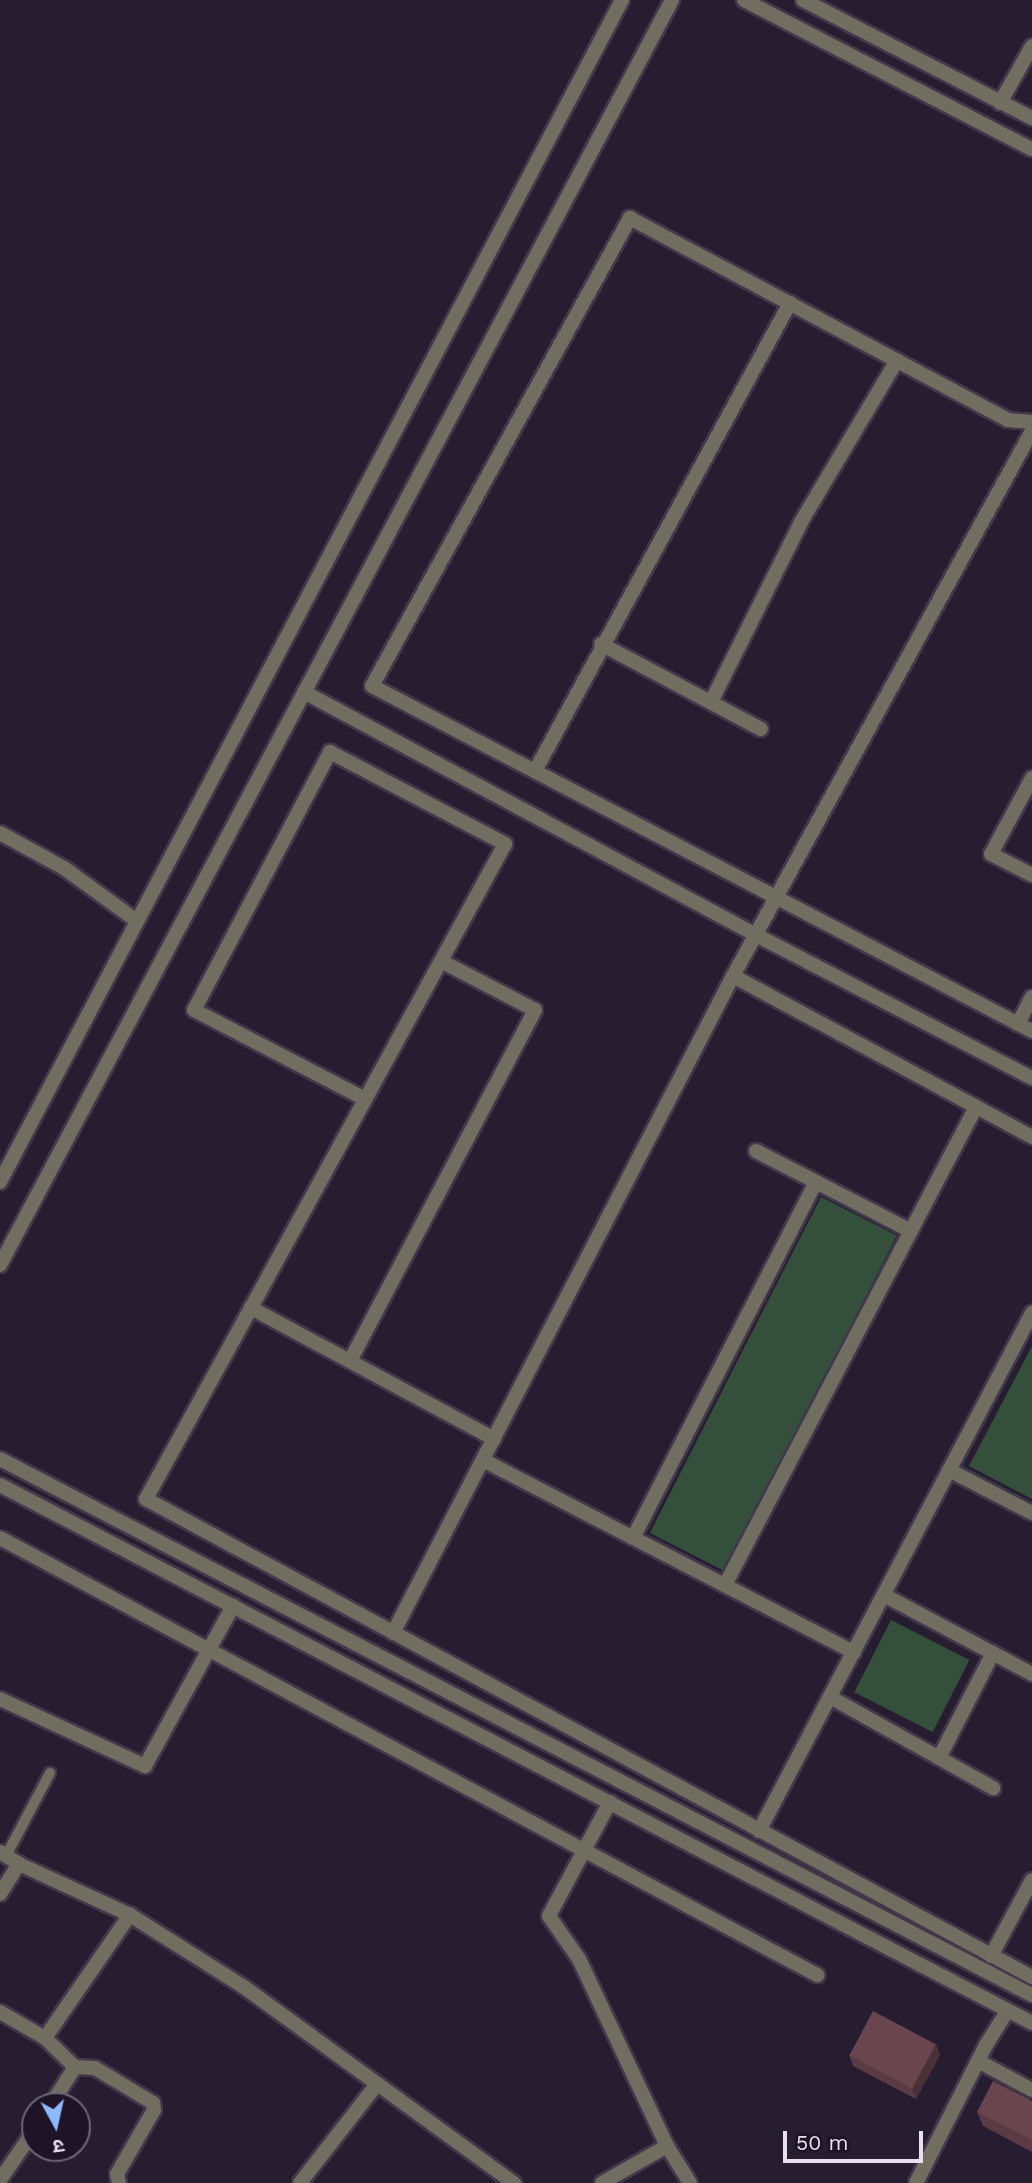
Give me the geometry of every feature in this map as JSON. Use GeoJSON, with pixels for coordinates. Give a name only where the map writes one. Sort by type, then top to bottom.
{"type":"FeatureCollection","features":[{"type":"Feature","properties":{"kind":"street"},"geometry":{"type":"LineString","coordinates":[[0,1182],[622,0]]}},
{"type":"Feature","properties":{"kind":"street"},"geometry":{"type":"LineString","coordinates":[[0,1265],[672,0]]}},
{"type":"Feature","properties":{"kind":"street"},"geometry":{"type":"LineString","coordinates":[[744,0],[1032,149]]}},
{"type":"Feature","properties":{"kind":"street"},"geometry":{"type":"LineString","coordinates":[[803,0],[1032,118]]}},
{"type":"Feature","properties":{"kind":"street"},"geometry":{"type":"LineString","coordinates":[[1000,103],[1032,46]]}},
{"type":"Feature","properties":{"kind":"street"},"geometry":{"type":"LineString","coordinates":[[1032,422],[1009,420],[630,218],[372,686],[1032,1031]]}},
{"type":"Feature","properties":{"kind":"street"},"geometry":{"type":"LineString","coordinates":[[535,771],[601,645],[790,303]]}},
{"type":"Feature","properties":{"kind":"street"},"geometry":{"type":"LineString","coordinates":[[712,700],[801,522],[897,360]]}},
{"type":"Feature","properties":{"kind":"street"},"geometry":{"type":"LineString","coordinates":[[393,1633],[733,976],[1032,430]]}},
{"type":"Feature","properties":{"kind":"street"},"geometry":{"type":"LineString","coordinates":[[601,645],[712,700],[761,729]]}},
{"type":"Feature","properties":{"kind":"street"},"geometry":{"type":"LineString","coordinates":[[304,692],[756,935],[1032,1078]]}},
{"type":"Feature","properties":{"kind":"street"},"geometry":{"type":"LineString","coordinates":[[365,1099],[194,1010],[330,752],[505,844],[146,1500],[1032,1977]]}},
{"type":"Feature","properties":{"kind":"street"},"geometry":{"type":"LineString","coordinates":[[1032,778],[991,854],[1032,875]]}},
{"type":"Feature","properties":{"kind":"street"},"geometry":{"type":"LineString","coordinates":[[0,833],[64,868],[137,921]]}},
{"type":"Feature","properties":{"kind":"street"},"geometry":{"type":"LineString","coordinates":[[350,1362],[535,1010],[441,961]]}},
{"type":"Feature","properties":{"kind":"street"},"geometry":{"type":"LineString","coordinates":[[733,976],[1032,1137]]}},
{"type":"Feature","properties":{"kind":"street"},"geometry":{"type":"LineString","coordinates":[[1018,1024],[1032,997]]}},
{"type":"Feature","properties":{"kind":"street"},"geometry":{"type":"LineString","coordinates":[[725,1585],[976,1107]]}},
{"type":"Feature","properties":{"kind":"street"},"geometry":{"type":"LineString","coordinates":[[756,1151],[911,1231]]}},
{"type":"Feature","properties":{"kind":"street"},"geometry":{"type":"LineString","coordinates":[[633,1538],[816,1182]]}},
{"type":"Feature","properties":{"kind":"street"},"geometry":{"type":"LineString","coordinates":[[251,1308],[494,1439]]}},
{"type":"Feature","properties":{"kind":"street"},"geometry":{"type":"LineString","coordinates":[[760,1831],[1032,1313]]}},
{"type":"Feature","properties":{"kind":"street"},"geometry":{"type":"LineString","coordinates":[[0,1459],[1032,1995]]}},
{"type":"Feature","properties":{"kind":"street"},"geometry":{"type":"LineString","coordinates":[[483,1460],[854,1652]]}},
{"type":"Feature","properties":{"kind":"street"},"geometry":{"type":"LineString","coordinates":[[949,1470],[1032,1513]]}},
{"type":"Feature","properties":{"kind":"street"},"geometry":{"type":"LineString","coordinates":[[0,1485],[1032,2023]]}},
{"type":"Feature","properties":{"kind":"street"},"geometry":{"type":"LineString","coordinates":[[0,1538],[817,1975]]}},
{"type":"Feature","properties":{"kind":"street"},"geometry":{"type":"LineString","coordinates":[[884,1595],[1032,1674]]}},
{"type":"Feature","properties":{"kind":"street"},"geometry":{"type":"LineString","coordinates":[[0,1699],[145,1766],[233,1606]]}},
{"type":"Feature","properties":{"kind":"street"},"geometry":{"type":"LineString","coordinates":[[939,1758],[993,1653]]}},
{"type":"Feature","properties":{"kind":"street"},"geometry":{"type":"LineString","coordinates":[[830,1697],[993,1788]]}},
{"type":"Feature","properties":{"kind":"street"},"geometry":{"type":"LineString","coordinates":[[610,1802],[582,1849],[549,1916],[592,1983],[667,2146],[690,2183]]}},
{"type":"Feature","properties":{"kind":"street"},"geometry":{"type":"LineString","coordinates":[[0,1894],[8,1857],[130,1915],[244,1987],[514,2183]]}},
{"type":"Feature","properties":{"kind":"street"},"geometry":{"type":"LineString","coordinates":[[990,1956],[1032,1880]]}},
{"type":"Feature","properties":{"kind":"street"},"geometry":{"type":"LineString","coordinates":[[45,2038],[130,1915]]}},
{"type":"Feature","properties":{"kind":"street"},"geometry":{"type":"LineString","coordinates":[[916,2183],[978,2061],[1008,2010]]}},
{"type":"Feature","properties":{"kind":"street"},"geometry":{"type":"LineString","coordinates":[[0,2012],[45,2038],[75,2067],[95,2068],[153,2103],[154,2110],[117,2174],[119,2183]]}},
{"type":"Feature","properties":{"kind":"street"},"geometry":{"type":"LineString","coordinates":[[978,2061],[1032,2090]]}},
{"type":"Feature","properties":{"kind":"street"},"geometry":{"type":"LineString","coordinates":[[59,2092],[75,2067]]}},
{"type":"Feature","properties":{"kind":"street"},"geometry":{"type":"LineString","coordinates":[[300,2183],[377,2084]]}},
{"type":"Feature","properties":{"kind":"street"},"geometry":{"type":"LineString","coordinates":[[602,2183],[667,2146]]}},
{"type":"Feature","properties":{"kind":"street"},"geometry":{"type":"LineString","coordinates":[[0,2180],[21,2149]]}},
{"type":"Feature","properties":{"kind":"lane"},"geometry":{"type":"LineString","coordinates":[[8,1857],[50,1773]]}},
{"type":"Feature","properties":{"kind":"green space"},"geometry":{"type":"Polygon","coordinates":[[[821,1197],[897,1236],[726,1571],[650,1533],[821,1197]]]}},
{"type":"Feature","properties":{"kind":"green space"},"geometry":{"type":"Polygon","coordinates":[[[1032,1346],[1032,1499],[969,1466],[1032,1346]]]}},
{"type":"Feature","properties":{"kind":"green space"},"geometry":{"type":"Polygon","coordinates":[[[891,1620],[969,1660],[933,1732],[854,1692],[891,1620]]]}},
{"type":"Feature","properties":{"kind":"building"},"geometry":{"type":"Polygon","coordinates":[[[873,2011],[936,2044],[912,2088],[850,2055],[873,2011]]]}},
{"type":"Feature","properties":{"kind":"building"},"geometry":{"type":"Polygon","coordinates":[[[993,2081],[1032,2101],[1032,2140],[977,2112],[993,2081]]]}}]}
